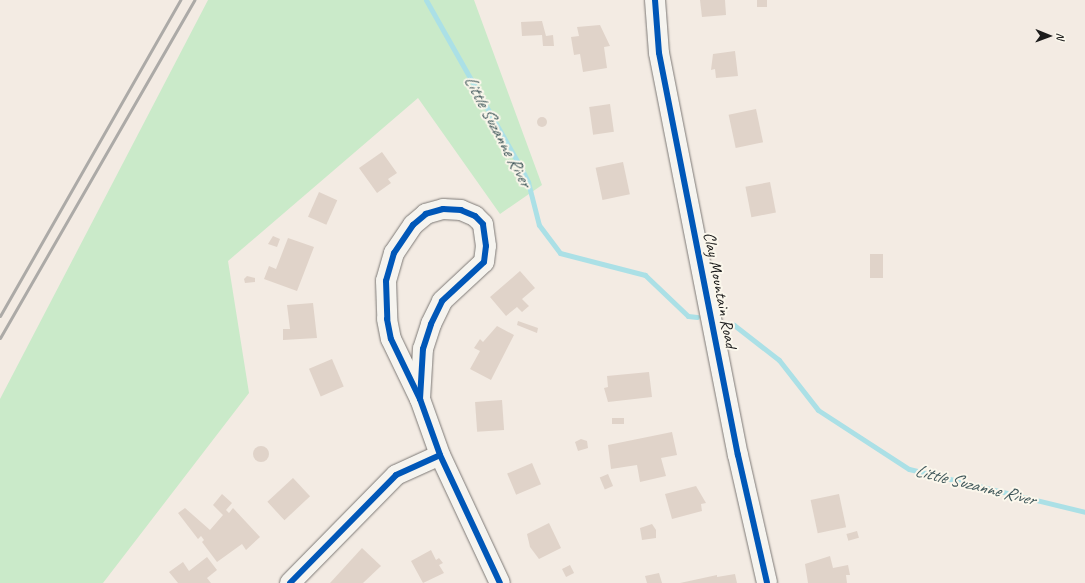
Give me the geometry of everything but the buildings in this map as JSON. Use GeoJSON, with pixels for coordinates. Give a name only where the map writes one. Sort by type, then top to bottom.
{"type":"FeatureCollection","features":[{"type":"Feature","properties":{"kind":"street","name":"Clay Mountain Road"},"geometry":{"type":"LineString","coordinates":[[655,0],[659,53],[738,455],[767,583]]}},
{"type":"Feature","properties":{"kind":"street"},"geometry":{"type":"LineString","coordinates":[[420,399],[423,349],[431,324],[442,301],[484,262],[486,246],[483,224],[475,216],[461,210],[443,209],[426,214],[413,225],[394,253],[386,281],[387,319],[391,339],[420,399],[440,455],[500,583]]}},
{"type":"Feature","properties":{"kind":"street"},"geometry":{"type":"LineString","coordinates":[[290,583],[396,475],[440,455]]}},
{"type":"Feature","properties":{"kind":"green space"},"geometry":{"type":"Polygon","coordinates":[[[208,0],[474,0],[542,185],[500,214],[418,98],[228,261],[249,393],[103,583],[0,583],[0,399],[208,0]]]}},
{"type":"Feature","properties":{"kind":"waterway","name":"Little Suzanne River"},"geometry":{"type":"LineString","coordinates":[[426,0],[520,166],[528,182],[539,225],[560,253],[645,275],[688,316],[697,317]]}},
{"type":"Feature","properties":{"kind":"waterway","name":"Little Suzanne River"},"geometry":{"type":"LineString","coordinates":[[726,323],[734,325],[779,360],[818,410],[909,469],[1085,512]]}},
{"type":"Feature","properties":{"kind":"railway"},"geometry":{"type":"LineString","coordinates":[[0,316],[180,0]]}},
{"type":"Feature","properties":{"kind":"railway"},"geometry":{"type":"LineString","coordinates":[[0,338],[194,0]]}},
{"type":"Feature","properties":{"kind":"cycle path"},"geometry":{"type":"LineString","coordinates":[[655,0],[659,53],[738,455],[767,583]]}},
{"type":"Feature","properties":{"kind":"cycle path"},"geometry":{"type":"LineString","coordinates":[[420,399],[423,349],[431,324],[442,301],[484,262],[486,246],[483,224],[475,216],[461,210],[443,209],[426,214],[413,225],[394,253],[386,281],[387,319],[391,339],[420,399],[440,455],[500,583]]}},
{"type":"Feature","properties":{"kind":"cycle path"},"geometry":{"type":"LineString","coordinates":[[290,583],[396,475],[440,455]]}}]}
